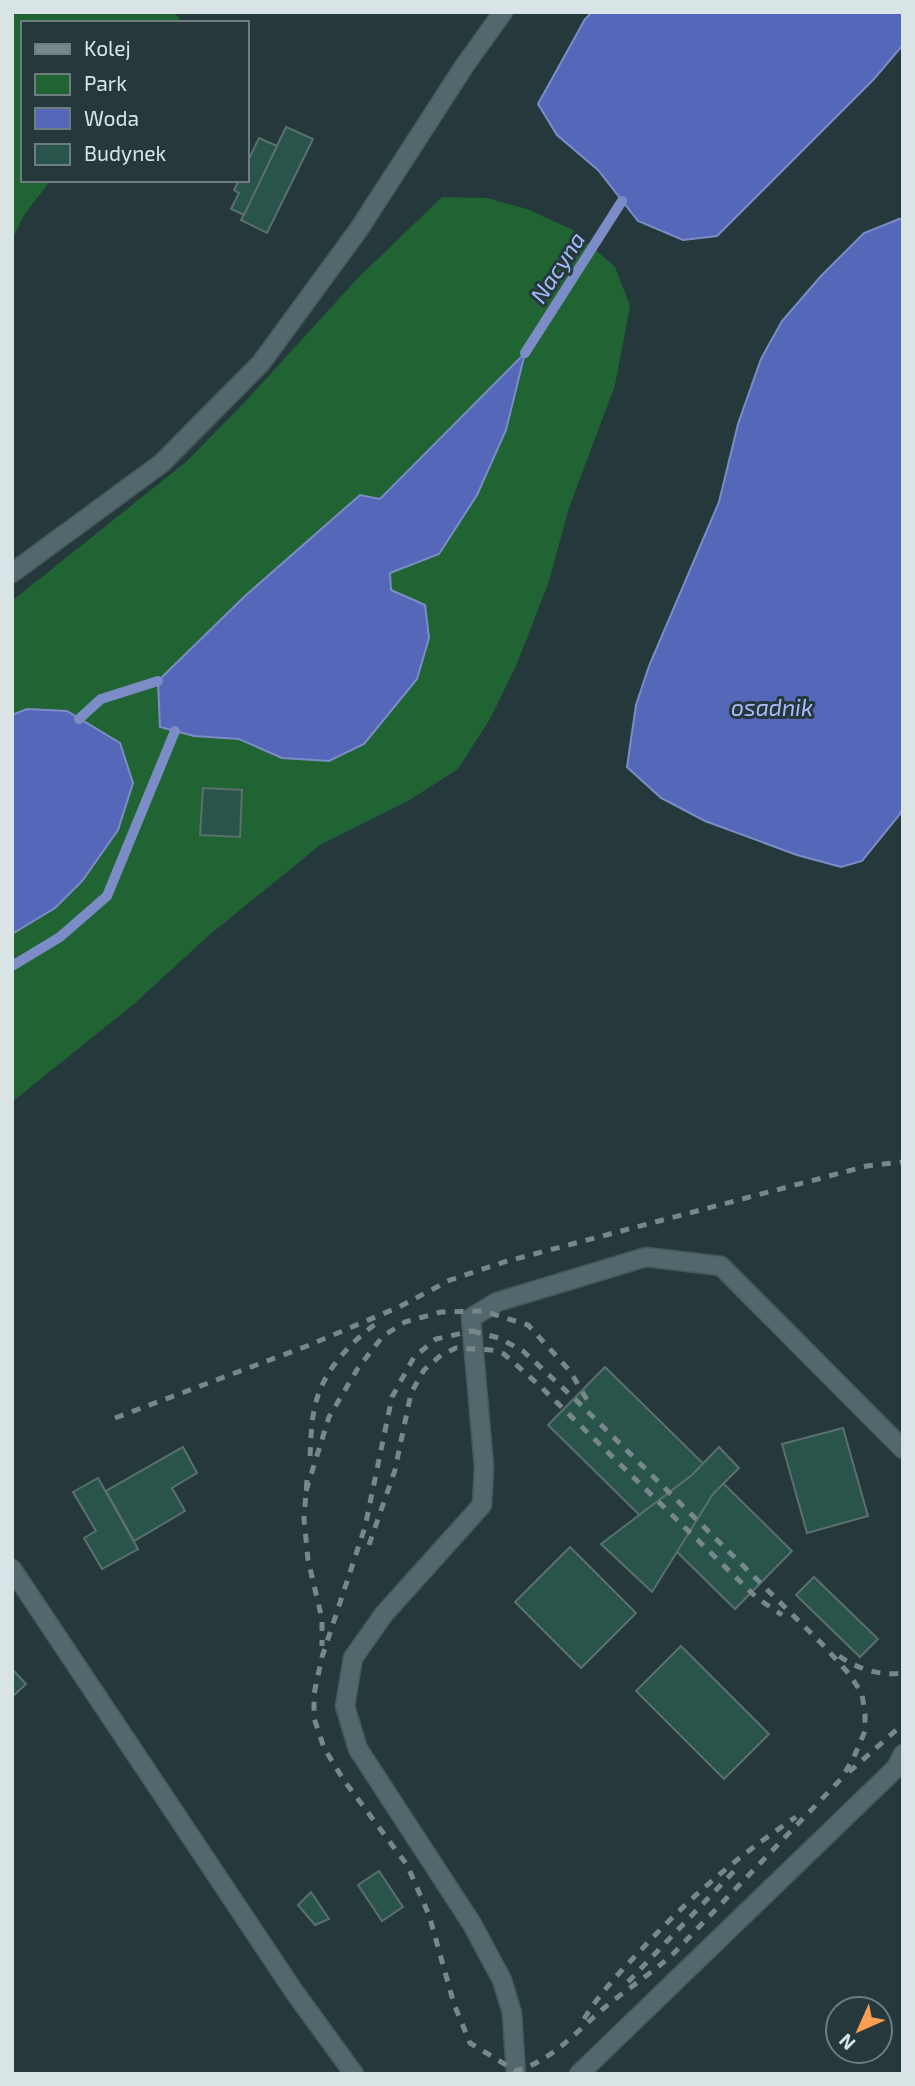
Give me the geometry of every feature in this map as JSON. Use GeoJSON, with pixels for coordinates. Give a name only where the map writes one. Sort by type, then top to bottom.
{"type":"FeatureCollection","features":[{"type":"Feature","properties":{"kind":"lane"},"geometry":{"type":"LineString","coordinates":[[12,573],[162,463],[261,363],[359,229],[465,65],[503,12]]}},
{"type":"Feature","properties":{"kind":"lane"},"geometry":{"type":"LineString","coordinates":[[516,2074],[512,2013],[502,1980],[472,1924],[358,1749],[345,1706],[353,1658],[384,1614],[482,1505],[484,1467],[471,1318],[497,1302],[646,1257],[721,1266],[903,1449]]}},
{"type":"Feature","properties":{"kind":"lane"},"geometry":{"type":"LineString","coordinates":[[12,1569],[285,1979],[354,2074]]}},
{"type":"Feature","properties":{"kind":"lane"},"geometry":{"type":"LineString","coordinates":[[579,2074],[896,1768],[903,1754]]}},
{"type":"Feature","properties":{"kind":"green space"},"geometry":{"type":"Polygon","coordinates":[[[12,12],[174,12],[181,21],[21,21],[21,182],[49,182],[24,215],[12,240],[12,12]]]}},
{"type":"Feature","properties":{"kind":"green space"},"geometry":{"type":"Polygon","coordinates":[[[442,197],[487,198],[527,209],[573,230],[615,267],[630,306],[615,385],[569,508],[548,584],[516,666],[490,719],[458,769],[408,801],[320,845],[208,936],[135,1003],[12,1102],[12,601],[186,462],[357,279],[442,197]]]}},
{"type":"Feature","properties":{"kind":"water"},"geometry":{"type":"Polygon","coordinates":[[[592,12],[903,12],[903,45],[874,79],[717,236],[683,240],[638,221],[598,170],[557,135],[538,104],[585,19],[592,12]]]}},
{"type":"Feature","properties":{"kind":"water","name":"osadnik"},"geometry":{"type":"Polygon","coordinates":[[[903,219],[903,806],[900,814],[862,861],[841,867],[797,855],[705,821],[661,798],[627,767],[636,705],[649,666],[719,502],[738,424],[761,359],[782,321],[821,276],[864,233],[903,219]]]}},
{"type":"Feature","properties":{"kind":"water"},"geometry":{"type":"Polygon","coordinates":[[[525,353],[506,430],[477,495],[439,554],[390,573],[391,590],[425,605],[429,638],[417,679],[364,744],[329,761],[282,758],[239,739],[194,736],[160,727],[158,681],[245,596],[360,495],[380,499],[525,353]]]}},
{"type":"Feature","properties":{"kind":"water"},"geometry":{"type":"Polygon","coordinates":[[[27,709],[67,711],[120,743],[133,783],[118,830],[82,881],[55,908],[12,934],[12,715],[27,709]]]}},
{"type":"Feature","properties":{"kind":"building"},"geometry":{"type":"Polygon","coordinates":[[[286,127],[313,139],[267,233],[241,220],[286,127]]]}},
{"type":"Feature","properties":{"kind":"building"},"geometry":{"type":"Polygon","coordinates":[[[259,138],[277,146],[244,215],[231,209],[239,193],[234,190],[238,182],[248,182],[248,161],[259,138]]]}},
{"type":"Feature","properties":{"kind":"building"},"geometry":{"type":"Polygon","coordinates":[[[203,788],[242,790],[240,837],[200,835],[203,788]]]}},
{"type":"Feature","properties":{"kind":"building"},"geometry":{"type":"Polygon","coordinates":[[[605,1367],[792,1551],[735,1609],[548,1425],[605,1367]]]}},
{"type":"Feature","properties":{"kind":"building"},"geometry":{"type":"Polygon","coordinates":[[[843,1428],[868,1516],[807,1533],[782,1444],[843,1428]]]}},
{"type":"Feature","properties":{"kind":"building"},"geometry":{"type":"Polygon","coordinates":[[[183,1447],[197,1473],[172,1488],[185,1511],[134,1541],[106,1491],[183,1447]]]}},
{"type":"Feature","properties":{"kind":"building"},"geometry":{"type":"Polygon","coordinates":[[[719,1447],[739,1468],[713,1494],[652,1592],[601,1544],[692,1475],[719,1447]]]}},
{"type":"Feature","properties":{"kind":"building"},"geometry":{"type":"Polygon","coordinates":[[[98,1478],[138,1549],[102,1569],[84,1538],[96,1531],[73,1492],[98,1478]]]}},
{"type":"Feature","properties":{"kind":"building"},"geometry":{"type":"Polygon","coordinates":[[[570,1547],[636,1613],[581,1668],[515,1602],[570,1547]]]}},
{"type":"Feature","properties":{"kind":"building"},"geometry":{"type":"Polygon","coordinates":[[[814,1577],[878,1639],[860,1657],[796,1595],[814,1577]]]}},
{"type":"Feature","properties":{"kind":"building"},"geometry":{"type":"Polygon","coordinates":[[[681,1646],[769,1734],[724,1779],[636,1691],[681,1646]]]}},
{"type":"Feature","properties":{"kind":"building"},"geometry":{"type":"Polygon","coordinates":[[[12,1669],[26,1684],[12,1697],[12,1669]]]}},
{"type":"Feature","properties":{"kind":"building"},"geometry":{"type":"Polygon","coordinates":[[[379,1871],[403,1907],[382,1921],[358,1885],[379,1871]]]}},
{"type":"Feature","properties":{"kind":"building"},"geometry":{"type":"Polygon","coordinates":[[[311,1892],[329,1919],[315,1925],[298,1905],[311,1892]]]}},
{"type":"Feature","properties":{"kind":"waterway","name":"Nacyna"},"geometry":{"type":"LineString","coordinates":[[525,353],[622,201]]}},
{"type":"Feature","properties":{"kind":"waterway","name":"Nacyna"},"geometry":{"type":"LineString","coordinates":[[79,719],[101,699],[158,681]]}},
{"type":"Feature","properties":{"kind":"waterway"},"geometry":{"type":"LineString","coordinates":[[12,966],[60,937],[107,896],[175,731]]}},
{"type":"Feature","properties":{"kind":"railway"},"geometry":{"type":"LineString","coordinates":[[115,1418],[307,1346],[399,1307],[450,1280],[504,1262],[867,1166],[903,1162]]}},
{"type":"Feature","properties":{"kind":"railway"},"geometry":{"type":"LineString","coordinates":[[306,1491],[329,1417],[358,1368],[383,1336],[405,1322],[441,1312],[483,1311],[528,1325],[570,1371],[590,1405]]}},
{"type":"Feature","properties":{"kind":"railway"},"geometry":{"type":"LineString","coordinates":[[310,1456],[314,1412],[324,1381],[348,1348],[378,1322]]}},
{"type":"Feature","properties":{"kind":"railway"},"geometry":{"type":"LineString","coordinates":[[472,1331],[499,1338],[523,1351],[577,1401],[824,1646],[850,1675],[862,1694],[865,1714],[865,1731],[841,1779],[673,1954],[604,2008],[553,2053],[516,2071],[470,2043],[454,2004],[429,1915],[407,1865],[343,1779],[324,1748],[314,1718],[314,1694],[322,1657],[365,1527],[392,1397],[414,1357],[436,1339],[472,1331]]}},
{"type":"Feature","properties":{"kind":"railway"},"geometry":{"type":"LineString","coordinates":[[369,1545],[395,1470],[411,1393],[424,1370],[441,1355],[456,1348],[491,1350],[504,1354],[540,1386],[757,1598],[782,1615]]}},
{"type":"Feature","properties":{"kind":"railway"},"geometry":{"type":"LineString","coordinates":[[307,1480],[304,1519],[308,1560],[322,1619],[322,1646]]}},
{"type":"Feature","properties":{"kind":"railway"},"geometry":{"type":"LineString","coordinates":[[839,1656],[869,1670],[903,1673]]}},
{"type":"Feature","properties":{"kind":"railway"},"geometry":{"type":"LineString","coordinates":[[849,1772],[903,1724]]}},
{"type":"Feature","properties":{"kind":"railway"},"geometry":{"type":"LineString","coordinates":[[584,2019],[610,1983],[676,1913],[733,1863],[796,1817]]}},
{"type":"Feature","properties":{"kind":"railway"},"geometry":{"type":"LineString","coordinates":[[628,1982],[737,1868]]}}]}
